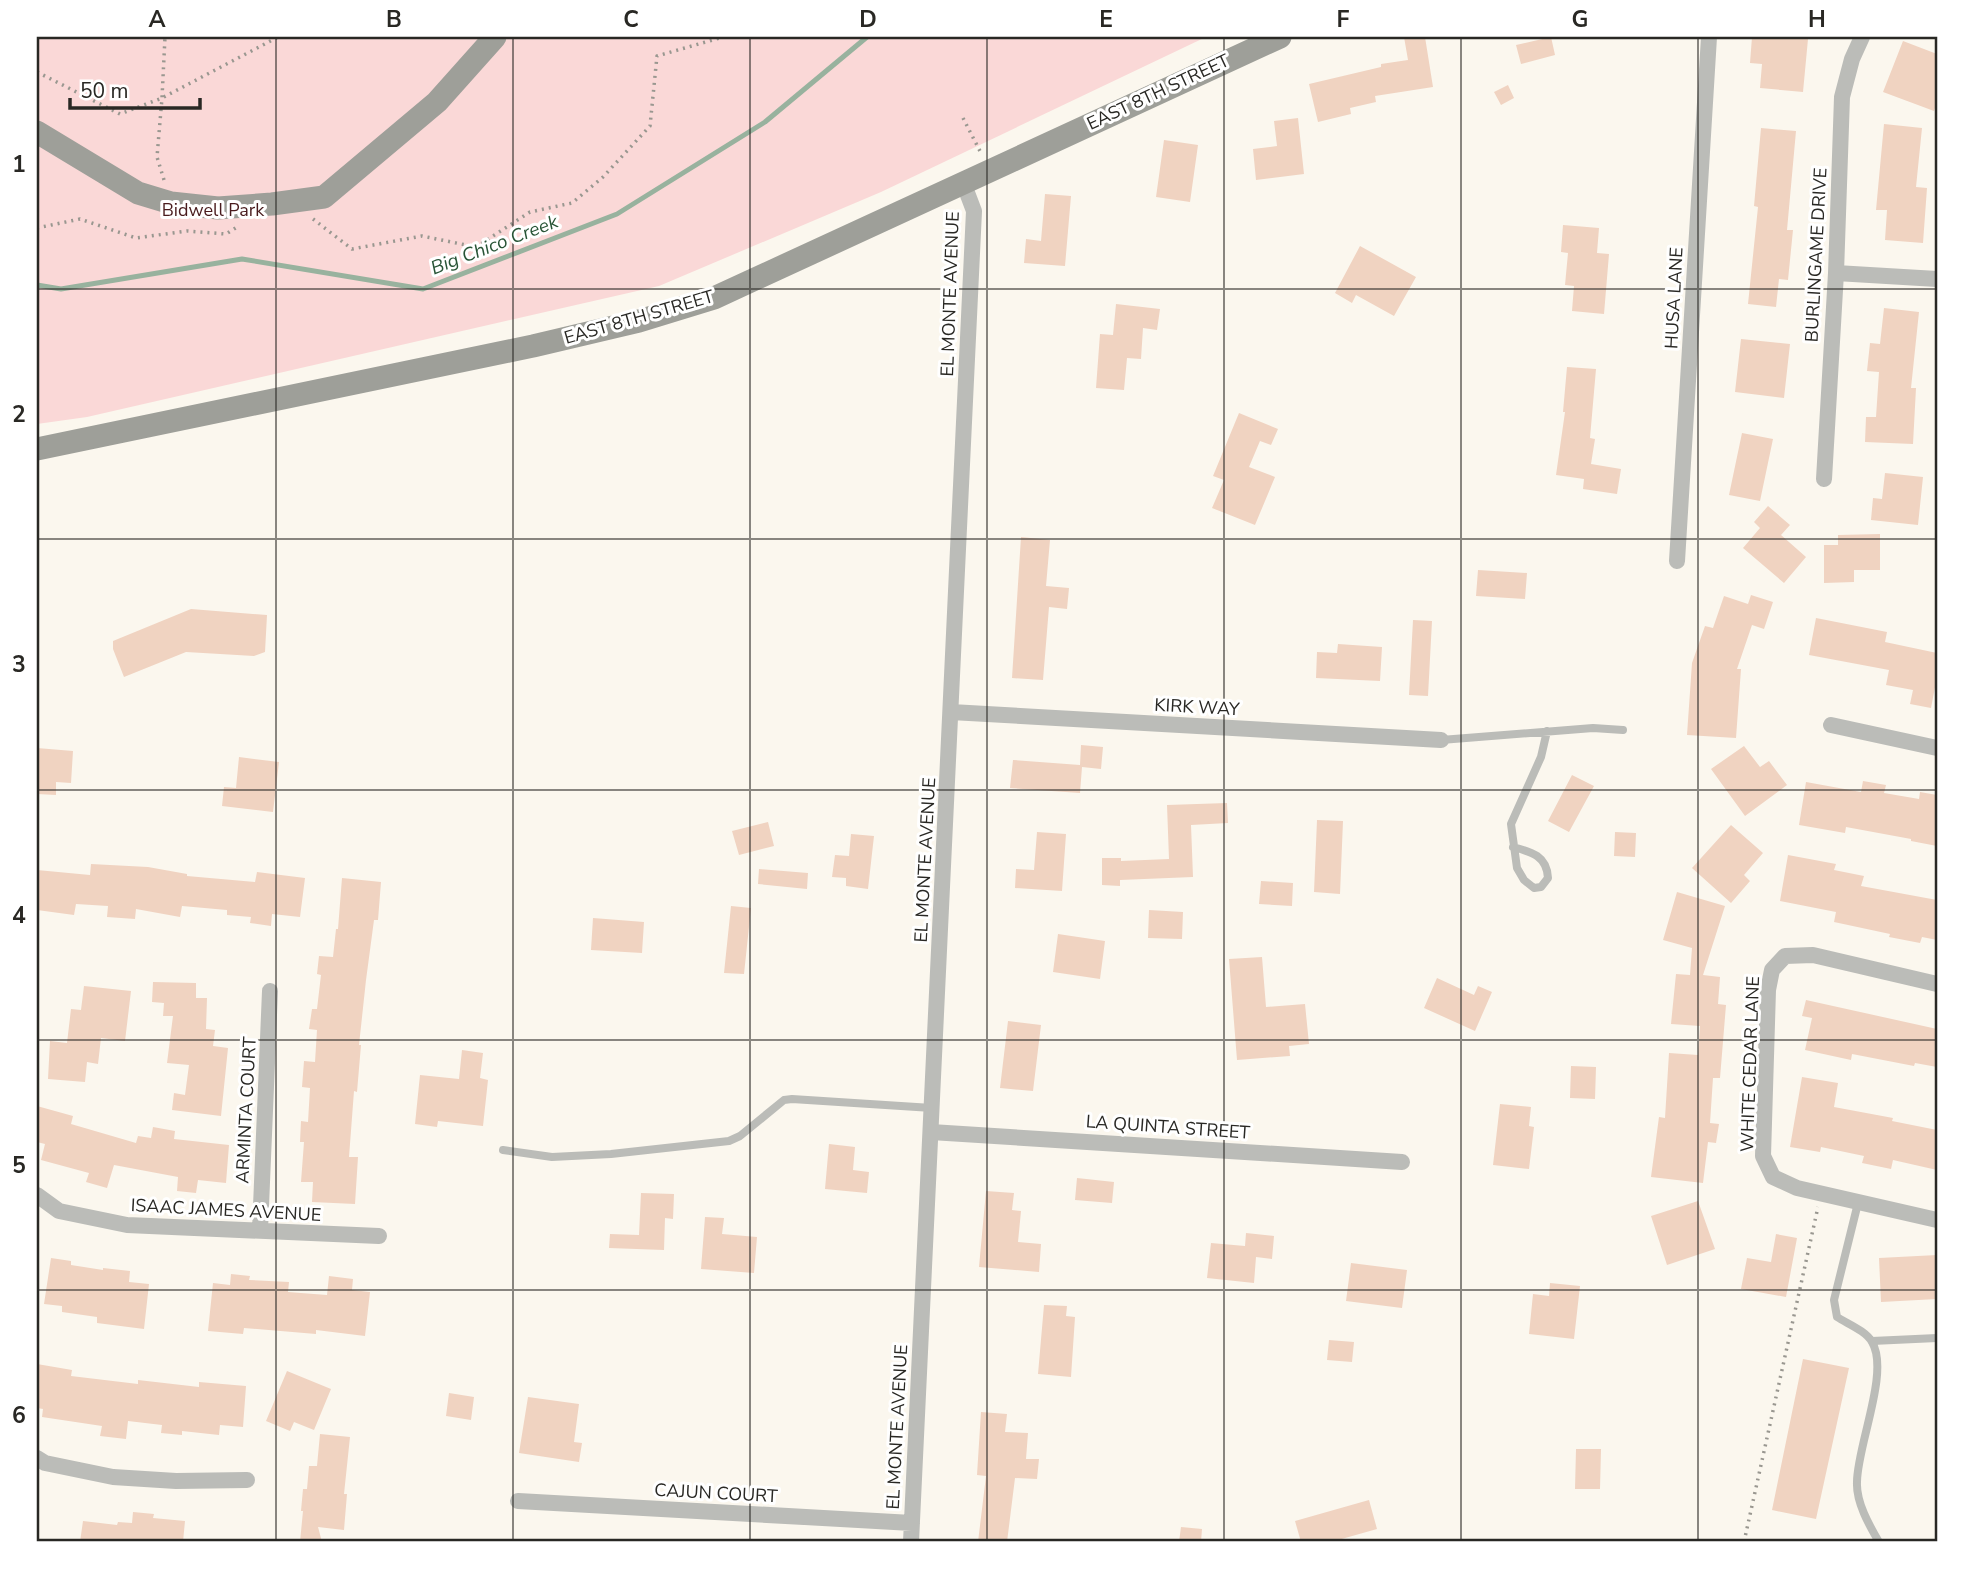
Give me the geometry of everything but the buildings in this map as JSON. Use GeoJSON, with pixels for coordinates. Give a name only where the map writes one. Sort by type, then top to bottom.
{"type":"FeatureCollection","features":[{"type":"Feature","properties":{"kind":"street"},"geometry":{"type":"LineString","coordinates":[[37,132],[138,193],[171,203],[218,208],[324,197],[437,102],[495,37]]}},
{"type":"Feature","properties":{"kind":"street","name":"EAST 8TH STREET"},"geometry":{"type":"LineString","coordinates":[[37,449],[533,346],[639,321],[714,298],[1280,37]]}},
{"type":"Feature","properties":{"kind":"street","name":"HUSA LANE"},"geometry":{"type":"LineString","coordinates":[[1677,561],[1709,37]]}},
{"type":"Feature","properties":{"kind":"street","name":"BURLINGAME DRIVE"},"geometry":{"type":"LineString","coordinates":[[1824,479],[1836,273],[1842,97],[1852,59],[1862,37]]}},
{"type":"Feature","properties":{"kind":"street","name":"EL MONTE AVENUE"},"geometry":{"type":"LineString","coordinates":[[911,1542],[974,211],[963,182]]}},
{"type":"Feature","properties":{"kind":"street"},"geometry":{"type":"LineString","coordinates":[[1836,273],[1937,279]]}},
{"type":"Feature","properties":{"kind":"street","name":"KIRK WAY"},"geometry":{"type":"LineString","coordinates":[[951,712],[1441,740]]}},
{"type":"Feature","properties":{"kind":"street"},"geometry":{"type":"LineString","coordinates":[[1831,725],[1937,748]]}},
{"type":"Feature","properties":{"kind":"street","name":"WHITE CEDAR LANE"},"geometry":{"type":"LineString","coordinates":[[1821,1194],[1797,1188],[1773,1177],[1763,1156],[1768,990],[1772,970],[1785,956],[1813,955],[1937,984]]}},
{"type":"Feature","properties":{"kind":"street","name":"ARMINTA COURT"},"geometry":{"type":"LineString","coordinates":[[260,1230],[270,991]]}},
{"type":"Feature","properties":{"kind":"street","name":"LA QUINTA STREET"},"geometry":{"type":"LineString","coordinates":[[931,1132],[1402,1161]]}},
{"type":"Feature","properties":{"kind":"street"},"geometry":{"type":"LineString","coordinates":[[1821,1194],[1937,1220]]}},
{"type":"Feature","properties":{"kind":"street","name":"ISAAC JAMES AVENUE"},"geometry":{"type":"LineString","coordinates":[[37,1195],[59,1211],[127,1225],[379,1236]]}},
{"type":"Feature","properties":{"kind":"street"},"geometry":{"type":"LineString","coordinates":[[37,1458],[45,1463],[113,1477],[176,1481],[247,1480]]}},
{"type":"Feature","properties":{"kind":"street","name":"CAJUN COURT"},"geometry":{"type":"LineString","coordinates":[[518,1501],[912,1523]]}},
{"type":"Feature","properties":{"kind":"lane"},"geometry":{"type":"LineString","coordinates":[[1441,740],[1592,729],[1623,730]]}},
{"type":"Feature","properties":{"kind":"lane"},"geometry":{"type":"LineString","coordinates":[[1513,847],[1534,852],[1546,864],[1548,878],[1541,887],[1534,888],[1524,880],[1517,869],[1513,847],[1511,833],[1512,818],[1541,757],[1547,732]]}},
{"type":"Feature","properties":{"kind":"lane"},"geometry":{"type":"LineString","coordinates":[[503,1150],[552,1157],[729,1142],[784,1100],[792,1099],[932,1108]]}},
{"type":"Feature","properties":{"kind":"lane"},"geometry":{"type":"LineString","coordinates":[[1858,1203],[1834,1300],[1837,1317],[1872,1341],[1878,1358],[1877,1379],[1857,1483],[1864,1516],[1879,1542]]}},
{"type":"Feature","properties":{"kind":"lane"},"geometry":{"type":"LineString","coordinates":[[1872,1341],[1937,1338]]}},
{"type":"Feature","properties":{"kind":"path"},"geometry":{"type":"LineString","coordinates":[[165,37],[157,157],[171,203]]}},
{"type":"Feature","properties":{"kind":"path"},"geometry":{"type":"LineString","coordinates":[[37,72],[120,114],[162,98],[278,37]]}},
{"type":"Feature","properties":{"kind":"path"},"geometry":{"type":"LineString","coordinates":[[304,216],[315,220],[352,249],[422,236],[477,247],[530,212],[572,203],[583,195],[650,126],[657,56],[723,37]]}},
{"type":"Feature","properties":{"kind":"path"},"geometry":{"type":"LineString","coordinates":[[963,118],[983,156]]}},
{"type":"Feature","properties":{"kind":"path"},"geometry":{"type":"LineString","coordinates":[[37,228],[80,219],[136,238],[187,231],[226,234],[237,227]]}},
{"type":"Feature","properties":{"kind":"path"},"geometry":{"type":"LineString","coordinates":[[1744,1542],[1821,1194]]}},
{"type":"Feature","properties":{"kind":"green space","name":"Bidwell Park"},"geometry":{"type":"Polygon","coordinates":[[[37,37],[1206,37],[881,192],[659,286],[87,417],[37,424],[37,37]]]}},
{"type":"Feature","properties":{"kind":"waterway","name":"Big Chico Creek"},"geometry":{"type":"LineString","coordinates":[[37,285],[61,289],[242,259],[423,289],[617,214],[765,122],[867,37]]}}]}
